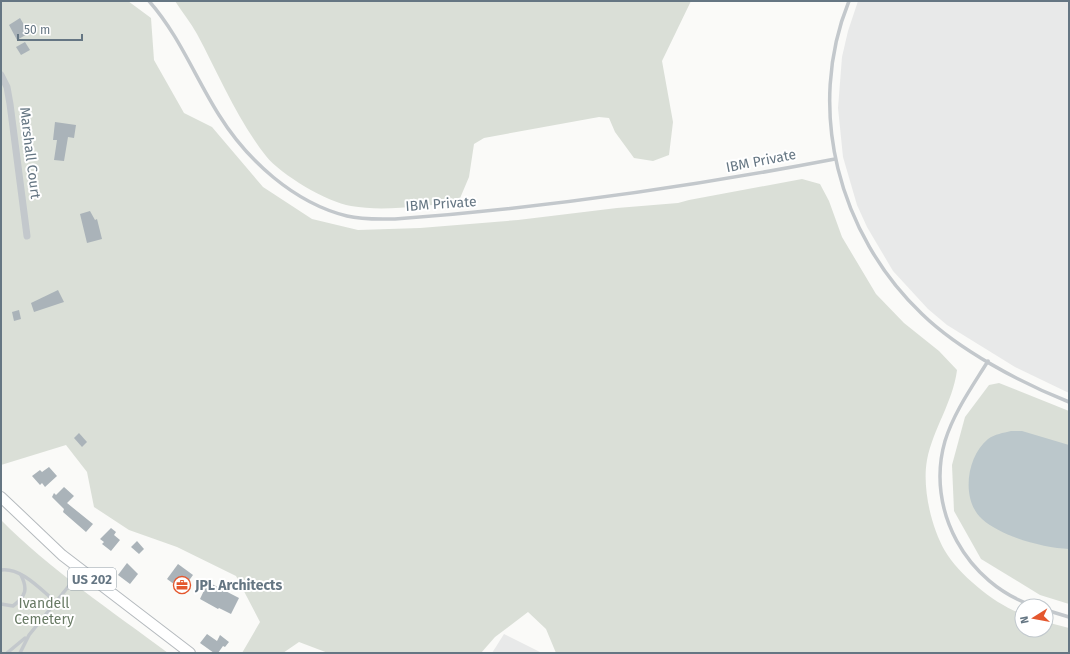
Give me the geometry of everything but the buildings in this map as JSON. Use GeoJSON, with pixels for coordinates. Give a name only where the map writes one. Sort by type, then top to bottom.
{"type":"FeatureCollection","features":[{"type":"Feature","properties":{"kind":"main road","name":"US 202"},"geometry":{"type":"LineString","coordinates":[[1,497],[42,538],[81,570],[190,653]]}},
{"type":"Feature","properties":{"kind":"street","name":"Marshall Court"},"geometry":{"type":"LineString","coordinates":[[1,75],[7,87],[10,104],[27,236]]}},
{"type":"Feature","properties":{"kind":"lane","name":"IBM Private"},"geometry":{"type":"LineString","coordinates":[[149,1],[168,25],[218,115],[243,147],[288,189],[318,206],[348,216],[377,219],[532,207],[723,180],[835,158]]}},
{"type":"Feature","properties":{"kind":"lane"},"geometry":{"type":"LineString","coordinates":[[849,1],[840,29],[831,83],[830,114],[835,158],[843,190],[857,225],[872,254],[887,276],[922,315],[942,331],[988,361],[1034,386],[1069,402]]}},
{"type":"Feature","properties":{"kind":"lane"},"geometry":{"type":"LineString","coordinates":[[988,361],[959,408],[945,443],[942,462],[942,501],[947,520],[963,554],[991,583],[1008,595],[1015,598]]}},
{"type":"Feature","properties":{"kind":"lane"},"geometry":{"type":"LineString","coordinates":[[1,570],[11,569],[20,574],[56,602]]}},
{"type":"Feature","properties":{"kind":"lane"},"geometry":{"type":"LineString","coordinates":[[7,653],[19,645],[28,635],[81,570]]}},
{"type":"Feature","properties":{"kind":"lane"},"geometry":{"type":"LineString","coordinates":[[1,604],[14,606],[21,600],[25,592],[25,584],[20,574]]}},
{"type":"Feature","properties":{"kind":"lane"},"geometry":{"type":"LineString","coordinates":[[1054,612],[1069,617]]}},
{"type":"Feature","properties":{"kind":"lane"},"geometry":{"type":"LineString","coordinates":[[20,653],[28,635]]}},
{"type":"Feature","properties":{"kind":"shaded area"},"geometry":{"type":"Polygon","coordinates":[[[858,1],[1069,1],[1069,393],[1015,367],[947,325],[928,309],[893,271],[867,227],[857,205],[843,157],[838,108],[842,57],[848,31],[858,1]]]}},
{"type":"Feature","properties":{"kind":"shaded area"},"geometry":{"type":"Polygon","coordinates":[[[1011,431],[1022,431],[1069,445],[1069,549],[1036,544],[1012,536],[990,525],[975,511],[971,501],[969,479],[975,456],[988,439],[1011,431]]]}},
{"type":"Feature","properties":{"kind":"shaded area"},"geometry":{"type":"Polygon","coordinates":[[[504,634],[542,653],[492,653],[504,634]]]}},
{"type":"Feature","properties":{"kind":"green space"},"geometry":{"type":"Polygon","coordinates":[[[1,1],[128,1],[151,18],[154,60],[184,113],[212,127],[263,187],[312,219],[358,230],[420,228],[518,220],[617,208],[678,203],[802,179],[820,184],[829,201],[842,237],[876,294],[904,323],[939,351],[957,370],[955,382],[930,449],[926,471],[929,507],[940,541],[945,551],[959,570],[979,588],[1001,604],[1014,611],[1014,638],[1054,638],[1054,624],[1069,628],[1069,653],[556,653],[546,629],[528,612],[495,637],[481,653],[328,653],[299,642],[283,653],[242,653],[260,622],[236,576],[177,547],[129,530],[94,507],[87,472],[66,445],[1,465],[1,1]]]}},
{"type":"Feature","properties":{"kind":"green space"},"geometry":{"type":"Polygon","coordinates":[[[175,1],[691,1],[662,61],[673,122],[669,155],[653,161],[634,158],[615,132],[609,118],[599,117],[484,138],[474,144],[469,177],[458,203],[404,208],[364,208],[341,203],[305,187],[282,171],[266,156],[246,127],[197,34],[175,1]]]}},
{"type":"Feature","properties":{"kind":"green space"},"geometry":{"type":"Polygon","coordinates":[[[999,383],[1069,411],[1069,604],[1054,599],[1054,598],[1040,595],[981,559],[954,511],[952,465],[965,417],[989,385],[999,383]]]}},
{"type":"Feature","properties":{"kind":"green space","name":"Ivandell Cemetery"},"geometry":{"type":"Polygon","coordinates":[[[1,520],[19,538],[60,572],[103,606],[168,653],[1,653],[1,520]]]}},
{"type":"Feature","properties":{"kind":"place","name":"JPL Architects"},"geometry":{"type":"Point","coordinates":[182,585]}}]}
